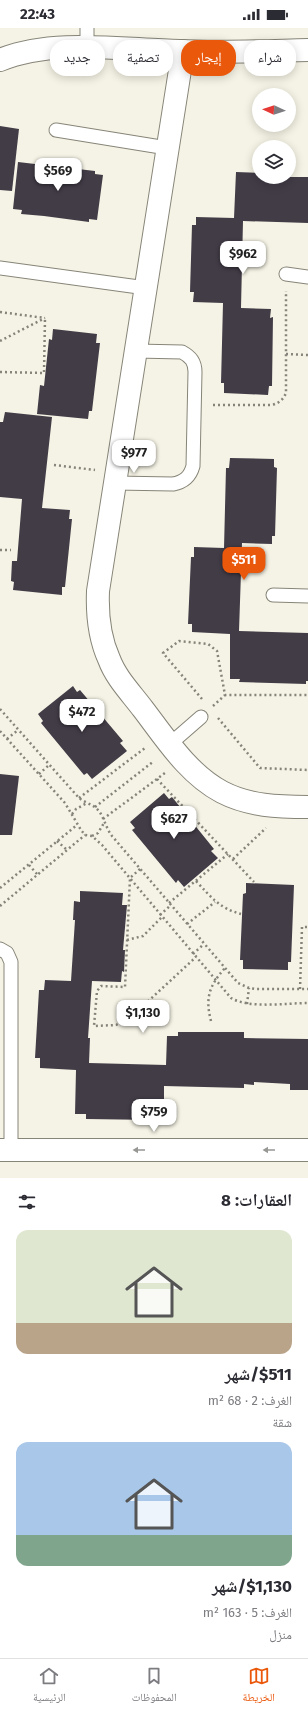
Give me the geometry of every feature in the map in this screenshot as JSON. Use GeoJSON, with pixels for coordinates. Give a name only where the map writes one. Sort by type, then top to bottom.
{"type":"FeatureCollection","features":[{"type":"Feature","properties":{"kind":"street"},"geometry":{"type":"LineString","coordinates":[[0,60],[87,38],[181,51]]}},
{"type":"Feature","properties":{"kind":"street"},"geometry":{"type":"LineString","coordinates":[[236,51],[308,50]]}},
{"type":"Feature","properties":{"kind":"street"},"geometry":{"type":"LineString","coordinates":[[181,63],[98,591],[97,615],[101,638],[109,660],[121,681],[172,746],[195,772],[208,783],[232,796],[254,804],[298,807]]}},
{"type":"Feature","properties":{"kind":"street"},"geometry":{"type":"LineString","coordinates":[[6,1150],[308,1150]]}},
{"type":"Feature","properties":{"kind":"lane"},"geometry":{"type":"LineString","coordinates":[[56,130],[167,148]]}},
{"type":"Feature","properties":{"kind":"lane"},"geometry":{"type":"LineString","coordinates":[[0,268],[146,288]]}},
{"type":"Feature","properties":{"kind":"lane"},"geometry":{"type":"LineString","coordinates":[[286,274],[308,276]]}},
{"type":"Feature","properties":{"kind":"lane"},"geometry":{"type":"LineString","coordinates":[[116,477],[173,484],[185,480],[192,471],[193,466],[195,367],[191,358],[177,352],[136,351]]}},
{"type":"Feature","properties":{"kind":"lane"},"geometry":{"type":"LineString","coordinates":[[273,595],[308,596]]}},
{"type":"Feature","properties":{"kind":"lane"},"geometry":{"type":"LineString","coordinates":[[172,746],[200,717]]}},
{"type":"Feature","properties":{"kind":"lane"},"geometry":{"type":"LineString","coordinates":[[0,949],[7,954],[11,962],[6,1150]]}},
{"type":"Feature","properties":{"kind":"path"},"geometry":{"type":"LineString","coordinates":[[195,405],[277,404],[281,401],[286,393],[286,274]]}},
{"type":"Feature","properties":{"kind":"path"},"geometry":{"type":"LineString","coordinates":[[0,312],[45,318]]}},
{"type":"Feature","properties":{"kind":"path"},"geometry":{"type":"LineString","coordinates":[[0,341],[45,318]]}},
{"type":"Feature","properties":{"kind":"path"},"geometry":{"type":"LineString","coordinates":[[0,372],[44,373],[45,318]]}},
{"type":"Feature","properties":{"kind":"path"},"geometry":{"type":"LineString","coordinates":[[286,354],[308,355]]}},
{"type":"Feature","properties":{"kind":"path"},"geometry":{"type":"LineString","coordinates":[[54,465],[116,477]]}},
{"type":"Feature","properties":{"kind":"path"},"geometry":{"type":"LineString","coordinates":[[0,550],[12,550]]}},
{"type":"Feature","properties":{"kind":"path"},"geometry":{"type":"LineString","coordinates":[[206,703],[163,653],[179,641],[208,644],[217,651],[225,695],[308,695]]}},
{"type":"Feature","properties":{"kind":"path"},"geometry":{"type":"LineString","coordinates":[[0,709],[79,798],[95,807],[112,836],[238,983],[249,988],[308,989]]}},
{"type":"Feature","properties":{"kind":"path"},"geometry":{"type":"LineString","coordinates":[[216,714],[260,768],[308,770]]}},
{"type":"Feature","properties":{"kind":"path"},"geometry":{"type":"LineString","coordinates":[[8,740],[18,730]]}},
{"type":"Feature","properties":{"kind":"path"},"geometry":{"type":"LineString","coordinates":[[0,731],[65,803],[77,825],[86,834],[92,836],[102,845],[231,998],[237,1002],[247,1004],[308,1003]]}},
{"type":"Feature","properties":{"kind":"path"},"geometry":{"type":"LineString","coordinates":[[103,819],[157,779],[172,746]]}},
{"type":"Feature","properties":{"kind":"path"},"geometry":{"type":"LineString","coordinates":[[79,798],[172,746]]}},
{"type":"Feature","properties":{"kind":"path"},"geometry":{"type":"LineString","coordinates":[[95,807],[172,746]]}},
{"type":"Feature","properties":{"kind":"path"},"geometry":{"type":"LineString","coordinates":[[39,774],[49,765]]}},
{"type":"Feature","properties":{"kind":"path"},"geometry":{"type":"LineString","coordinates":[[157,779],[254,882]]}},
{"type":"Feature","properties":{"kind":"path"},"geometry":{"type":"LineString","coordinates":[[72,814],[76,809],[87,803]]}},
{"type":"Feature","properties":{"kind":"path"},"geometry":{"type":"LineString","coordinates":[[233,859],[298,807]]}},
{"type":"Feature","properties":{"kind":"path"},"geometry":{"type":"LineString","coordinates":[[92,836],[98,833],[104,823]]}},
{"type":"Feature","properties":{"kind":"path"},"geometry":{"type":"LineString","coordinates":[[0,888],[77,825]]}},
{"type":"Feature","properties":{"kind":"path"},"geometry":{"type":"LineString","coordinates":[[0,906],[86,834]]}},
{"type":"Feature","properties":{"kind":"path"},"geometry":{"type":"LineString","coordinates":[[57,841],[67,850]]}},
{"type":"Feature","properties":{"kind":"path"},"geometry":{"type":"LineString","coordinates":[[127,940],[143,936],[170,904],[228,854]]}},
{"type":"Feature","properties":{"kind":"path"},"geometry":{"type":"LineString","coordinates":[[29,865],[37,874]]}},
{"type":"Feature","properties":{"kind":"path"},"geometry":{"type":"LineString","coordinates":[[140,869],[130,878],[125,987],[100,986],[98,988],[94,1026],[116,1025],[130,1018],[196,957]]}},
{"type":"Feature","properties":{"kind":"path"},"geometry":{"type":"LineString","coordinates":[[196,881],[215,902],[223,908],[241,914]]}},
{"type":"Feature","properties":{"kind":"path"},"geometry":{"type":"LineString","coordinates":[[188,924],[215,902]]}},
{"type":"Feature","properties":{"kind":"path"},"geometry":{"type":"LineString","coordinates":[[300,989],[302,928],[308,928]]}},
{"type":"Feature","properties":{"kind":"path"},"geometry":{"type":"LineString","coordinates":[[193,954],[204,944]]}},
{"type":"Feature","properties":{"kind":"path"},"geometry":{"type":"LineString","coordinates":[[211,1021],[208,1011],[210,990],[215,980],[225,968]]}},
{"type":"Feature","properties":{"kind":"path"},"geometry":{"type":"LineString","coordinates":[[247,1004],[249,988]]}},
{"type":"Feature","properties":{"kind":"building"},"geometry":{"type":"Polygon","coordinates":[[[0,126],[19,129],[12,191],[0,190],[0,126]]]}},
{"type":"Feature","properties":{"kind":"building"},"geometry":{"type":"Polygon","coordinates":[[[18,162],[95,171],[95,174],[103,175],[97,220],[89,219],[89,222],[21,214],[22,210],[13,209],[18,162]]]}},
{"type":"Feature","properties":{"kind":"building"},"geometry":{"type":"Polygon","coordinates":[[[236,172],[252,173],[252,184],[296,184],[296,177],[308,177],[308,223],[243,221],[241,308],[271,309],[270,318],[273,317],[272,386],[269,386],[268,395],[224,393],[224,383],[221,383],[223,303],[193,302],[194,292],[190,292],[192,225],[196,225],[196,217],[234,218],[236,172]]]}},
{"type":"Feature","properties":{"kind":"building"},"geometry":{"type":"Polygon","coordinates":[[[53,329],[97,334],[96,343],[100,343],[92,411],[89,411],[88,419],[37,414],[40,385],[44,386],[49,339],[52,340],[53,329]]]}},
{"type":"Feature","properties":{"kind":"building"},"geometry":{"type":"Polygon","coordinates":[[[5,412],[52,417],[42,508],[70,510],[69,519],[72,519],[65,587],[62,587],[62,595],[13,590],[14,582],[11,581],[12,561],[17,561],[22,499],[0,497],[0,422],[3,422],[5,412]]]}},
{"type":"Feature","properties":{"kind":"building"},"geometry":{"type":"Polygon","coordinates":[[[230,458],[274,459],[274,467],[277,468],[275,536],[272,536],[272,544],[242,543],[239,631],[308,633],[308,681],[306,681],[306,684],[239,682],[240,679],[230,679],[230,634],[192,632],[192,624],[188,624],[191,557],[194,557],[194,547],[224,548],[226,468],[229,468],[230,458]]]}},
{"type":"Feature","properties":{"kind":"building"},"geometry":{"type":"Polygon","coordinates":[[[73,686],[77,692],[80,690],[123,741],[120,743],[127,751],[92,779],[87,773],[84,775],[41,723],[43,721],[38,714],[73,686]]]}},
{"type":"Feature","properties":{"kind":"building"},"geometry":{"type":"Polygon","coordinates":[[[0,774],[19,776],[12,835],[0,835],[0,774]]]}},
{"type":"Feature","properties":{"kind":"building"},"geometry":{"type":"Polygon","coordinates":[[[164,793],[169,799],[172,797],[214,849],[211,851],[218,858],[184,887],[178,880],[176,883],[132,830],[135,828],[130,822],[164,793]]]}},
{"type":"Feature","properties":{"kind":"building"},"geometry":{"type":"Polygon","coordinates":[[[246,883],[294,885],[291,962],[288,962],[288,970],[243,969],[243,960],[240,960],[243,894],[246,893],[246,883]]]}},
{"type":"Feature","properties":{"kind":"building"},"geometry":{"type":"Polygon","coordinates":[[[80,891],[123,893],[122,905],[127,905],[123,950],[125,950],[124,972],[122,971],[121,982],[92,981],[88,1038],[90,1038],[89,1063],[166,1065],[167,1036],[178,1036],[178,1032],[244,1032],[244,1038],[308,1039],[308,1090],[290,1090],[290,1084],[254,1082],[254,1085],[244,1084],[244,1088],[164,1086],[164,1117],[154,1116],[154,1120],[86,1119],[86,1114],[75,1114],[76,1070],[40,1068],[40,1058],[35,1058],[39,990],[44,990],[45,980],[71,981],[75,920],[73,920],[74,901],[80,902],[80,891]]]}}]}
